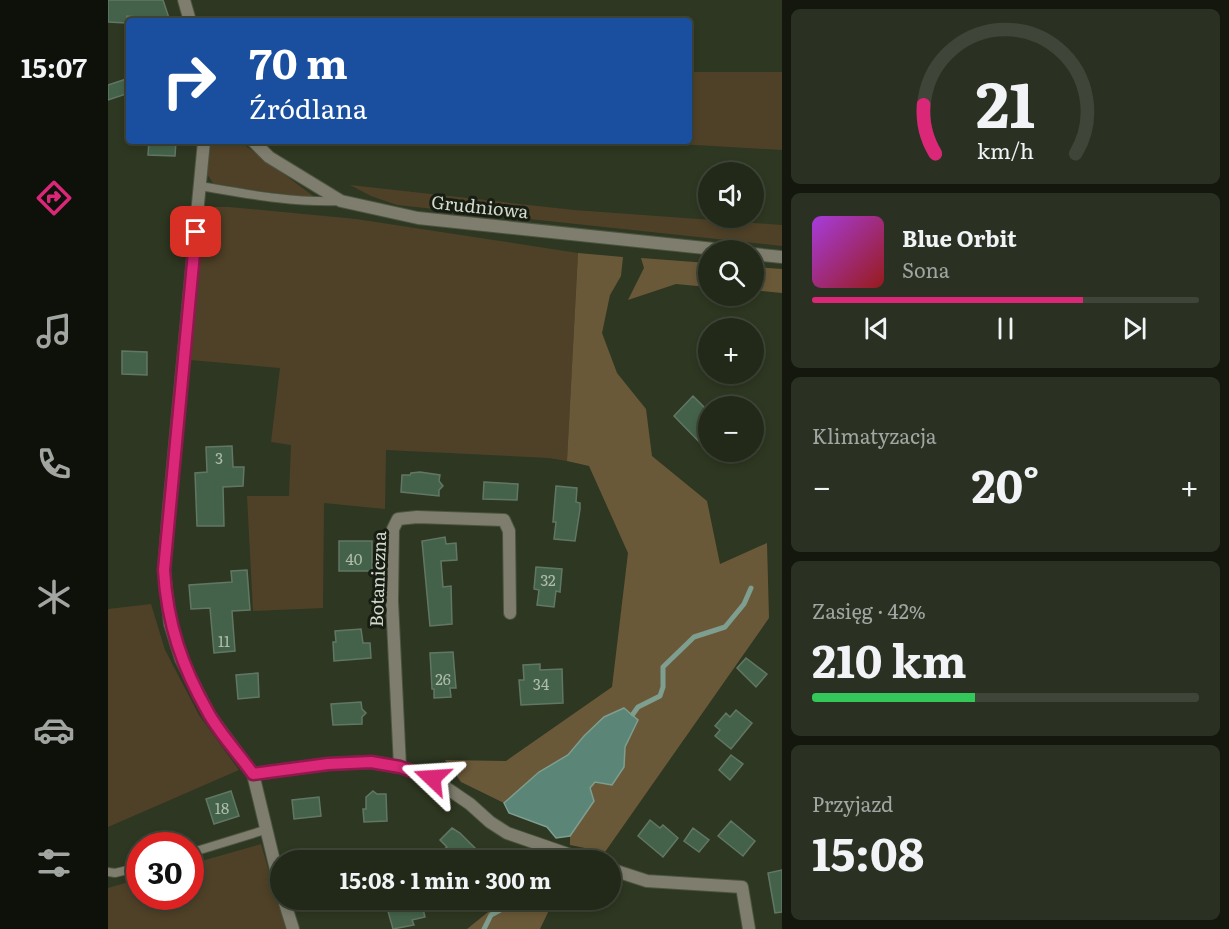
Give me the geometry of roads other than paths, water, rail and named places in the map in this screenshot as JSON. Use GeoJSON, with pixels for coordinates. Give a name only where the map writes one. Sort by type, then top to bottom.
{"type":"FeatureCollection","features":[{"type":"Feature","properties":{"kind":"street"},"geometry":{"type":"LineString","coordinates":[[184,0],[189,18]]}},
{"type":"Feature","properties":{"kind":"street"},"geometry":{"type":"LineString","coordinates":[[204,144],[168,518],[165,588],[170,624],[181,659],[210,716],[253,774],[272,850]]}},
{"type":"Feature","properties":{"kind":"street","name":"Grudniowa"},"geometry":{"type":"LineString","coordinates":[[256,144],[269,157],[341,201],[418,218],[698,247]]}},
{"type":"Feature","properties":{"kind":"street"},"geometry":{"type":"LineString","coordinates":[[764,255],[782,257]]}},
{"type":"Feature","properties":{"kind":"street","name":"Botaniczna"},"geometry":{"type":"LineString","coordinates":[[400,767],[392,601],[393,529],[398,519],[417,517],[504,520],[509,531],[510,613]]}},
{"type":"Feature","properties":{"kind":"street"},"geometry":{"type":"LineString","coordinates":[[253,774],[328,764],[371,762],[400,767],[432,778],[471,804],[490,822],[507,833],[556,850]]}},
{"type":"Feature","properties":{"kind":"street"},"geometry":{"type":"LineString","coordinates":[[621,873],[647,881],[742,887],[749,929]]}},
{"type":"Feature","properties":{"kind":"street"},"geometry":{"type":"LineString","coordinates":[[287,910],[293,929]]}},
{"type":"Feature","properties":{"kind":"lane"},"geometry":{"type":"LineString","coordinates":[[200,186],[309,202],[341,201]]}},
{"type":"Feature","properties":{"kind":"lane"},"geometry":{"type":"LineString","coordinates":[[204,849],[268,829]]}},
{"type":"Feature","properties":{"kind":"lane"},"geometry":{"type":"LineString","coordinates":[[108,872],[126,870]]}},
{"type":"Feature","properties":{"kind":"water"},"geometry":{"type":"Polygon","coordinates":[[[624,708],[638,720],[625,747],[624,767],[612,785],[595,782],[590,788],[594,801],[570,836],[556,838],[547,827],[509,813],[504,803],[539,772],[568,755],[604,717],[624,708]]]}},
{"type":"Feature","properties":{"kind":"waterway"},"geometry":{"type":"LineString","coordinates":[[633,714],[638,707],[660,696],[663,687],[663,667],[694,637],[725,627],[744,604],[751,588]]}},
{"type":"Feature","properties":{"kind":"waterway"},"geometry":{"type":"LineString","coordinates":[[484,929],[491,915],[500,910]]}}]}
